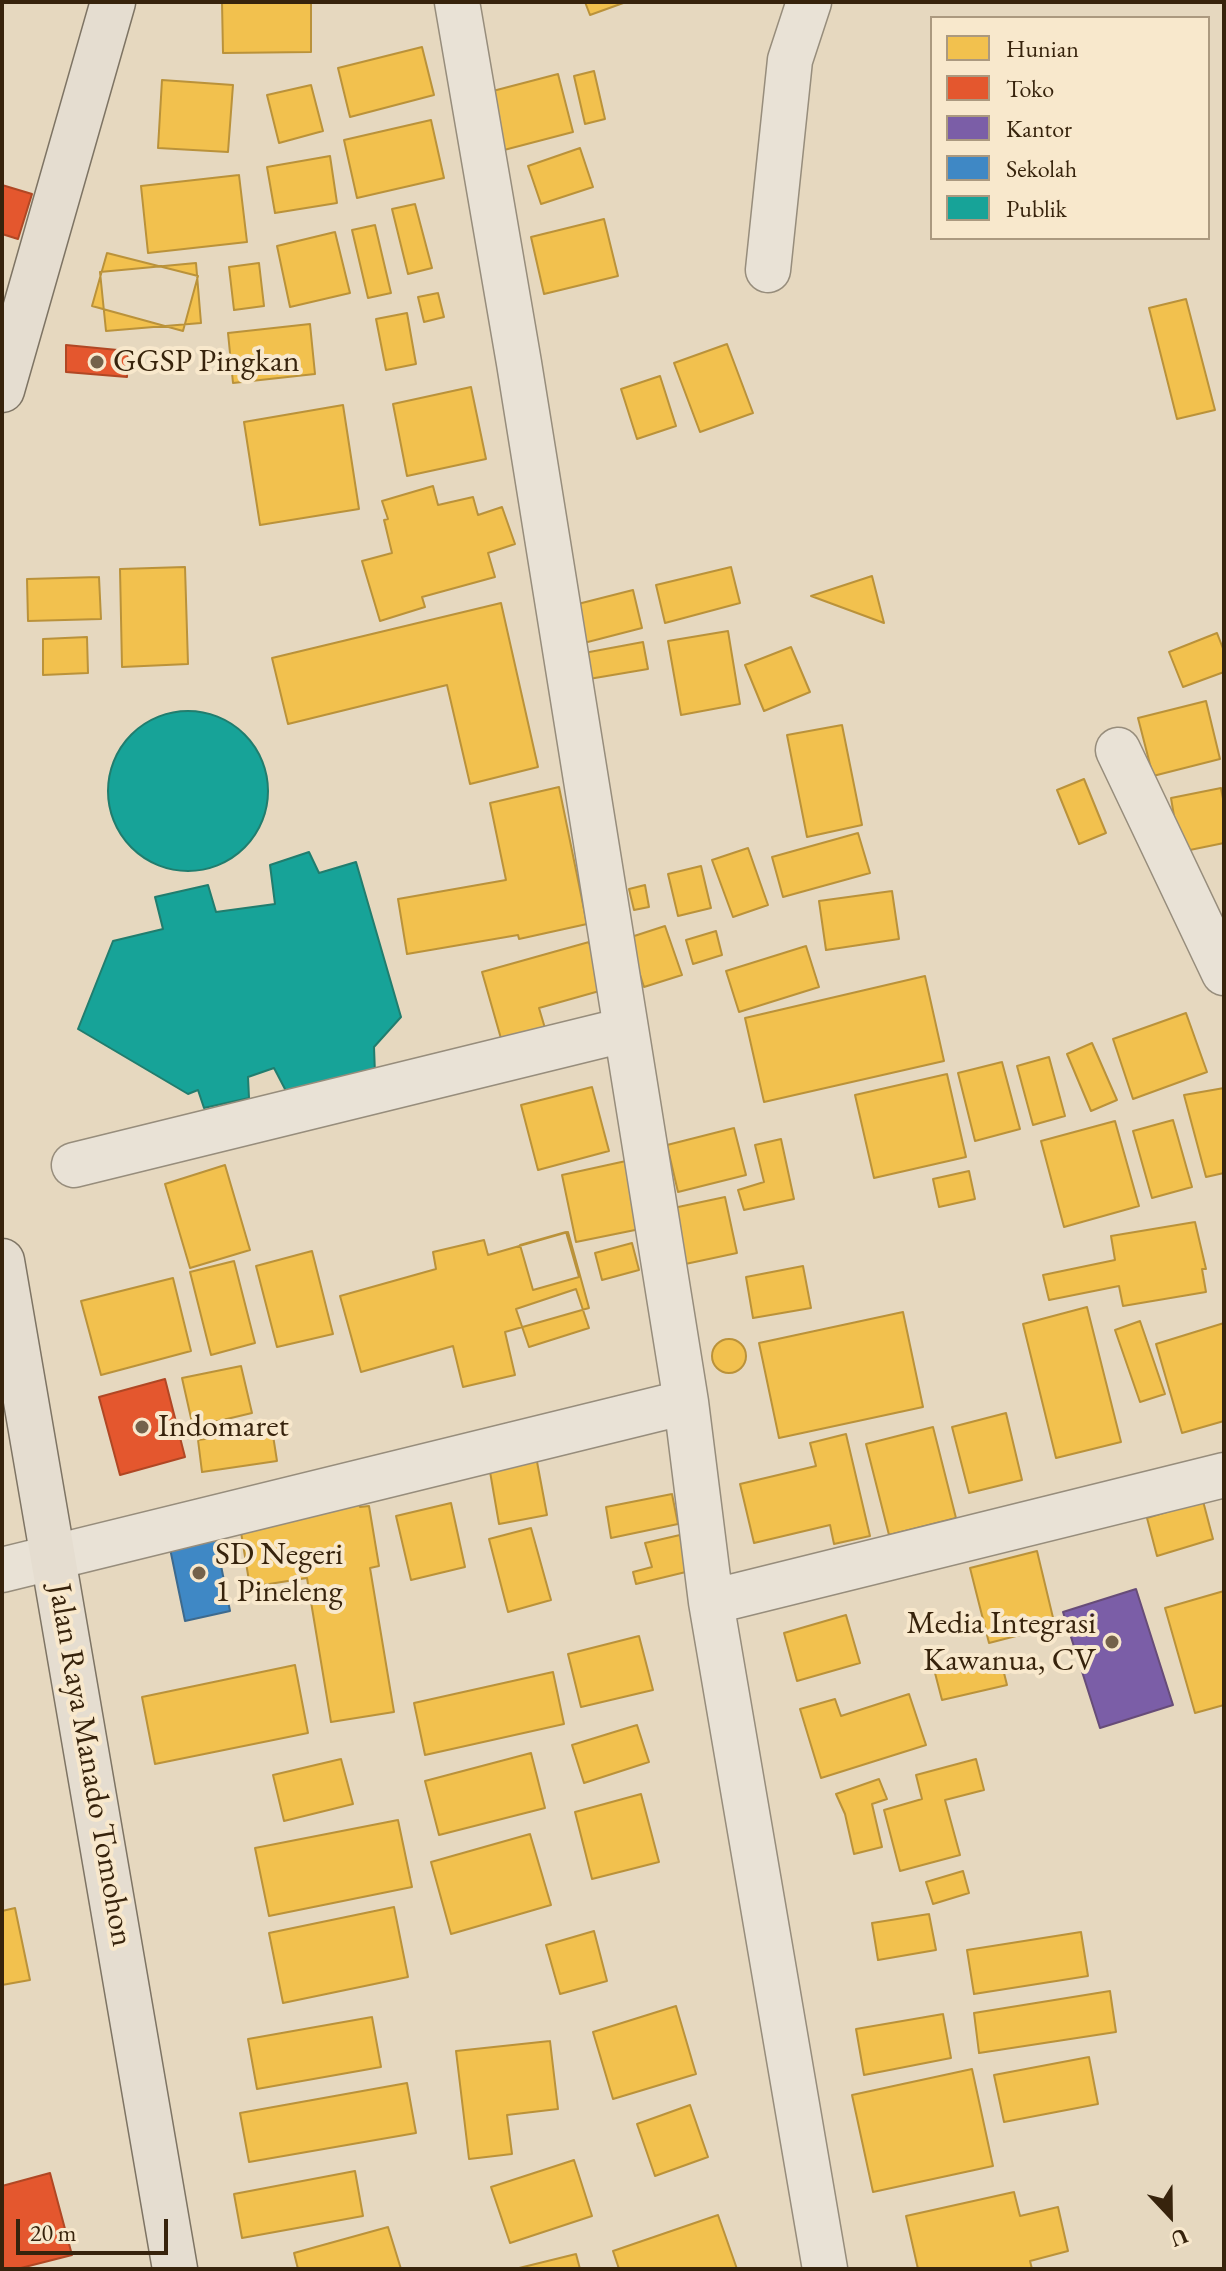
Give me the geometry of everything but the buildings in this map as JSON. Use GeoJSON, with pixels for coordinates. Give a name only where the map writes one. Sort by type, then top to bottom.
{"type":"FeatureCollection","features":[{"type":"Feature","properties":{"kind":"highway"},"geometry":{"type":"LineString","coordinates":[[2,390],[113,2]]}},
{"type":"Feature","properties":{"kind":"highway","name":"Jalan Raya Manado Tomohon"},"geometry":{"type":"LineString","coordinates":[[2,1261],[175,2269]]}},
{"type":"Feature","properties":{"kind":"street"},"geometry":{"type":"LineString","coordinates":[[457,2],[522,378],[686,1402],[711,1602],[825,2269]]}},
{"type":"Feature","properties":{"kind":"street"},"geometry":{"type":"LineString","coordinates":[[768,270],[790,60],[809,2]]}},
{"type":"Feature","properties":{"kind":"street"},"geometry":{"type":"LineString","coordinates":[[1118,750],[1224,973]]}},
{"type":"Feature","properties":{"kind":"street"},"geometry":{"type":"LineString","coordinates":[[74,1165],[624,1030]]}},
{"type":"Feature","properties":{"kind":"street"},"geometry":{"type":"LineString","coordinates":[[2,1570],[686,1402]]}},
{"type":"Feature","properties":{"kind":"street"},"geometry":{"type":"LineString","coordinates":[[711,1602],[1224,1475]]}},
{"type":"Feature","properties":{"kind":"place","name":"GGSP Pingkan"},"geometry":{"type":"Point","coordinates":[97,362]}},
{"type":"Feature","properties":{"kind":"place","name":"Indomaret"},"geometry":{"type":"Point","coordinates":[142,1427]}},
{"type":"Feature","properties":{"kind":"place","name":"SD Negeri 1 Pineleng"},"geometry":{"type":"Point","coordinates":[199,1573]}},
{"type":"Feature","properties":{"kind":"place","name":"Media Integrasi Kawanua, CV"},"geometry":{"type":"Point","coordinates":[1112,1642]}}]}
